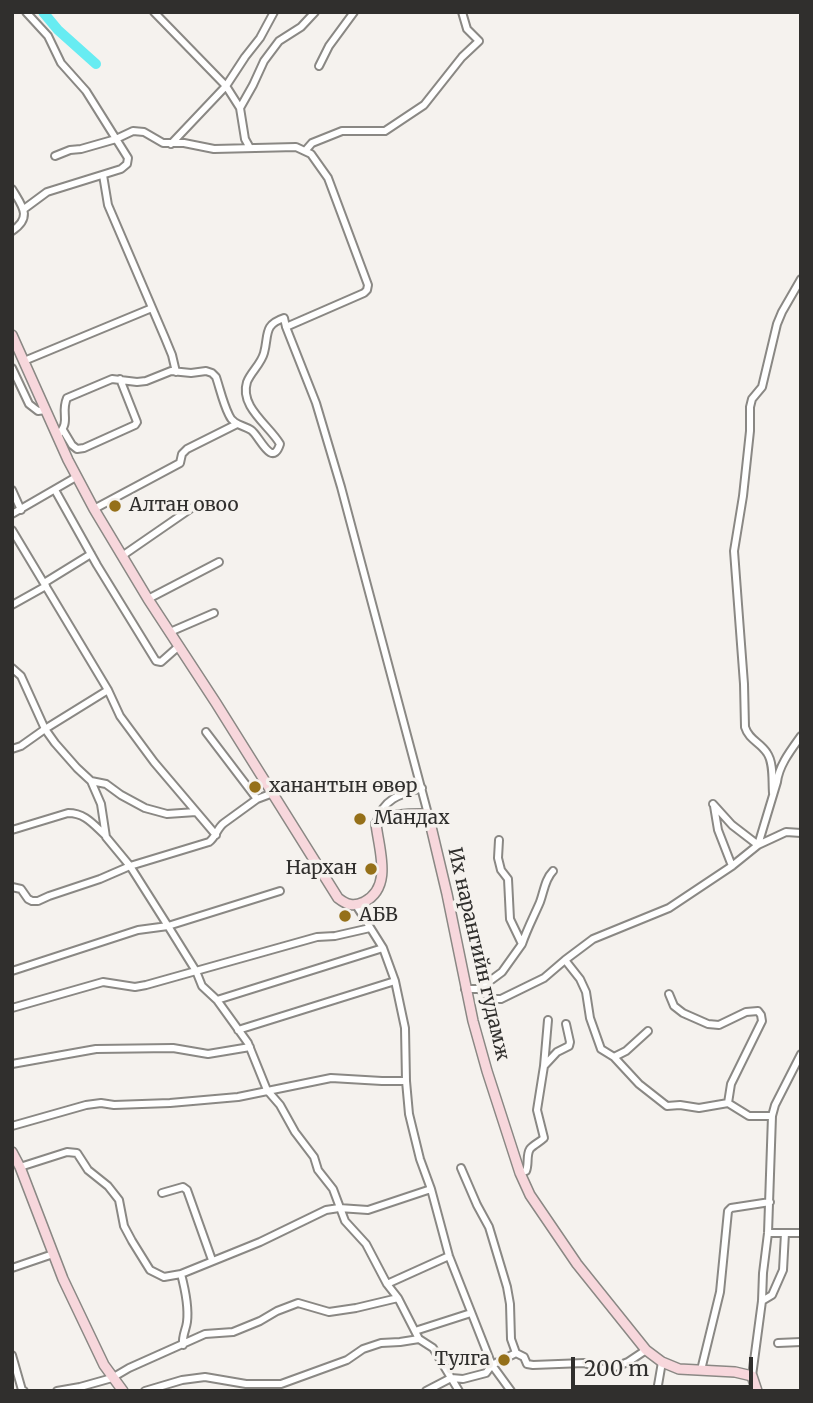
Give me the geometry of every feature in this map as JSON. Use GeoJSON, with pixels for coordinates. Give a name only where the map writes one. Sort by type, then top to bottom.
{"type":"FeatureCollection","features":[{"type":"Feature","properties":{"kind":"main road"},"geometry":{"type":"LineString","coordinates":[[12,335],[46,410],[60,433],[76,477],[94,509],[338,898],[356,905],[374,895],[381,881],[382,870],[376,824],[383,819],[400,815],[428,814]]}},
{"type":"Feature","properties":{"kind":"main road","name":"Их нарангийн гудамж"},"geometry":{"type":"LineString","coordinates":[[428,814],[465,989],[486,1071],[520,1173],[534,1202],[561,1243],[646,1350],[662,1362],[679,1369],[735,1372],[752,1376]]}},
{"type":"Feature","properties":{"kind":"main road"},"geometry":{"type":"LineString","coordinates":[[12,1152],[73,1300],[104,1365],[123,1391]]}},
{"type":"Feature","properties":{"kind":"main road"},"geometry":{"type":"LineString","coordinates":[[752,1376],[757,1391]]}},
{"type":"Feature","properties":{"kind":"street"},"geometry":{"type":"LineString","coordinates":[[23,209],[47,192],[121,169],[127,164],[128,158],[86,91],[61,63],[48,36],[26,12]]}},
{"type":"Feature","properties":{"kind":"street"},"geometry":{"type":"LineString","coordinates":[[154,12],[233,94],[240,107],[245,139],[250,148]]}},
{"type":"Feature","properties":{"kind":"street"},"geometry":{"type":"LineString","coordinates":[[171,144],[226,86],[260,38],[274,12]]}},
{"type":"Feature","properties":{"kind":"street"},"geometry":{"type":"LineString","coordinates":[[240,107],[264,61],[279,41],[301,27],[315,12]]}},
{"type":"Feature","properties":{"kind":"street"},"geometry":{"type":"LineString","coordinates":[[305,151],[312,143],[342,131],[385,131],[424,105],[462,57],[479,41],[467,29],[464,12]]}},
{"type":"Feature","properties":{"kind":"street"},"geometry":{"type":"LineString","coordinates":[[319,66],[329,46],[355,13]]}},
{"type":"Feature","properties":{"kind":"street"},"geometry":{"type":"LineString","coordinates":[[55,156],[116,139],[133,131],[144,132],[163,143],[184,143],[214,149],[296,147],[311,154],[328,178],[368,285],[364,293],[286,327]]}},
{"type":"Feature","properties":{"kind":"street"},"geometry":{"type":"LineString","coordinates":[[103,175],[108,205],[172,355],[176,372]]}},
{"type":"Feature","properties":{"kind":"street"},"geometry":{"type":"LineString","coordinates":[[12,188],[23,209],[25,220],[12,231]]}},
{"type":"Feature","properties":{"kind":"street"},"geometry":{"type":"LineString","coordinates":[[773,793],[768,753],[751,739],[745,727],[734,551],[743,496],[750,407],[752,399],[762,387],[777,324],[801,279]]}},
{"type":"Feature","properties":{"kind":"street"},"geometry":{"type":"LineString","coordinates":[[24,361],[152,308]]}},
{"type":"Feature","properties":{"kind":"street"},"geometry":{"type":"LineString","coordinates":[[120,379],[137,422],[77,449],[60,433],[65,425],[67,398],[113,379],[120,379],[137,382],[171,371],[206,371],[216,377],[229,417],[259,436],[266,451],[275,452],[279,444],[252,409],[248,401],[247,382],[262,359],[270,326],[274,321],[284,318],[316,402],[341,487],[428,814]]}},
{"type":"Feature","properties":{"kind":"street"},"geometry":{"type":"LineString","coordinates":[[12,368],[29,404],[38,411],[46,410]]}},
{"type":"Feature","properties":{"kind":"street"},"geometry":{"type":"LineString","coordinates":[[94,509],[180,463],[182,454],[187,449],[237,424]]}},
{"type":"Feature","properties":{"kind":"street"},"geometry":{"type":"LineString","coordinates":[[12,514],[76,477]]}},
{"type":"Feature","properties":{"kind":"street"},"geometry":{"type":"LineString","coordinates":[[12,490],[21,510]]}},
{"type":"Feature","properties":{"kind":"street"},"geometry":{"type":"LineString","coordinates":[[55,490],[156,661],[161,662],[179,646]]}},
{"type":"Feature","properties":{"kind":"street"},"geometry":{"type":"LineString","coordinates":[[122,556],[193,507]]}},
{"type":"Feature","properties":{"kind":"street"},"geometry":{"type":"LineString","coordinates":[[12,530],[108,690],[120,716],[154,762],[216,835]]}},
{"type":"Feature","properties":{"kind":"street"},"geometry":{"type":"LineString","coordinates":[[12,605],[91,554]]}},
{"type":"Feature","properties":{"kind":"street"},"geometry":{"type":"LineString","coordinates":[[148,599],[219,562]]}},
{"type":"Feature","properties":{"kind":"street"},"geometry":{"type":"LineString","coordinates":[[170,632],[214,613]]}},
{"type":"Feature","properties":{"kind":"street"},"geometry":{"type":"LineString","coordinates":[[12,668],[21,676],[45,729],[91,781],[101,804],[106,836]]}},
{"type":"Feature","properties":{"kind":"street"},"geometry":{"type":"LineString","coordinates":[[12,749],[21,746],[108,690]]}},
{"type":"Feature","properties":{"kind":"street"},"geometry":{"type":"LineString","coordinates":[[206,732],[257,799]]}},
{"type":"Feature","properties":{"kind":"street"},"geometry":{"type":"LineString","coordinates":[[758,845],[784,762],[801,736]]}},
{"type":"Feature","properties":{"kind":"street"},"geometry":{"type":"LineString","coordinates":[[91,781],[106,784],[145,808],[167,814],[196,812]]}},
{"type":"Feature","properties":{"kind":"street"},"geometry":{"type":"LineString","coordinates":[[376,824],[378,814],[396,797],[422,788]]}},
{"type":"Feature","properties":{"kind":"street"},"geometry":{"type":"LineString","coordinates":[[12,887],[21,889],[28,899],[37,901],[130,866],[209,842],[219,827],[257,799],[273,793]]}},
{"type":"Feature","properties":{"kind":"street"},"geometry":{"type":"LineString","coordinates":[[732,866],[718,830],[713,804],[732,825],[758,845]]}},
{"type":"Feature","properties":{"kind":"street"},"geometry":{"type":"LineString","coordinates":[[12,830],[68,813],[77,813],[106,836],[130,866],[196,971],[202,986],[217,1000],[250,1046],[267,1090],[333,1189],[345,1222],[366,1244],[419,1339],[433,1348],[459,1391]]}},
{"type":"Feature","properties":{"kind":"street"},"geometry":{"type":"LineString","coordinates":[[465,989],[479,989],[494,999],[501,999],[544,978],[593,939],[669,908],[732,866],[758,845],[786,832],[801,834]]}},
{"type":"Feature","properties":{"kind":"street"},"geometry":{"type":"LineString","coordinates":[[499,840],[498,858],[501,870],[508,879],[510,919],[522,944]]}},
{"type":"Feature","properties":{"kind":"street"},"geometry":{"type":"LineString","coordinates":[[479,989],[502,972],[522,944],[527,926],[553,870]]}},
{"type":"Feature","properties":{"kind":"street"},"geometry":{"type":"LineString","coordinates":[[12,971],[138,930],[168,926],[280,891]]}},
{"type":"Feature","properties":{"kind":"street"},"geometry":{"type":"LineString","coordinates":[[356,905],[383,948],[396,981],[405,1028],[409,1114],[449,1256],[492,1365],[511,1391]]}},
{"type":"Feature","properties":{"kind":"street"},"geometry":{"type":"LineString","coordinates":[[12,1009],[103,982],[135,987],[146,985],[317,937],[370,928]]}},
{"type":"Feature","properties":{"kind":"street"},"geometry":{"type":"LineString","coordinates":[[217,1000],[383,948]]}},
{"type":"Feature","properties":{"kind":"street"},"geometry":{"type":"LineString","coordinates":[[565,960],[580,979],[586,992],[590,1018],[601,1049],[614,1057],[639,1084],[667,1106],[699,1108],[728,1103],[749,1116],[772,1116]]}},
{"type":"Feature","properties":{"kind":"street"},"geometry":{"type":"LineString","coordinates":[[238,1030],[396,981]]}},
{"type":"Feature","properties":{"kind":"street"},"geometry":{"type":"LineString","coordinates":[[669,994],[674,1006],[683,1013],[708,1024],[719,1026],[746,1012],[758,1011],[761,1016],[762,1021],[731,1084],[728,1103]]}},
{"type":"Feature","properties":{"kind":"street"},"geometry":{"type":"LineString","coordinates":[[520,1173],[526,1171],[531,1147],[544,1138],[537,1110],[548,1020]]}},
{"type":"Feature","properties":{"kind":"street"},"geometry":{"type":"LineString","coordinates":[[544,1066],[557,1052],[569,1046],[566,1024]]}},
{"type":"Feature","properties":{"kind":"street"},"geometry":{"type":"LineString","coordinates":[[614,1057],[626,1051],[648,1031]]}},
{"type":"Feature","properties":{"kind":"street"},"geometry":{"type":"LineString","coordinates":[[12,1064],[96,1049],[173,1048],[208,1054],[250,1046]]}},
{"type":"Feature","properties":{"kind":"street"},"geometry":{"type":"LineString","coordinates":[[752,1376],[768,1233],[772,1116],[801,1054]]}},
{"type":"Feature","properties":{"kind":"street"},"geometry":{"type":"LineString","coordinates":[[12,1126],[101,1103],[114,1105],[183,1102],[238,1097],[331,1078],[406,1081]]}},
{"type":"Feature","properties":{"kind":"street"},"geometry":{"type":"LineString","coordinates":[[20,1167],[66,1152],[77,1153],[88,1170],[108,1186],[119,1200],[124,1226],[150,1270],[164,1277],[181,1274],[260,1242],[326,1210],[368,1210],[431,1189]]}},
{"type":"Feature","properties":{"kind":"street"},"geometry":{"type":"LineString","coordinates":[[461,1168],[489,1227],[507,1287],[511,1339],[516,1353],[524,1357],[527,1364],[584,1363],[603,1368],[615,1367],[646,1350]]}},
{"type":"Feature","properties":{"kind":"street"},"geometry":{"type":"LineString","coordinates":[[162,1193],[183,1187],[187,1190],[212,1261]]}},
{"type":"Feature","properties":{"kind":"street"},"geometry":{"type":"LineString","coordinates":[[701,1370],[720,1292],[728,1211],[731,1208],[769,1202]]}},
{"type":"Feature","properties":{"kind":"street"},"geometry":{"type":"LineString","coordinates":[[768,1233],[801,1233]]}},
{"type":"Feature","properties":{"kind":"street"},"geometry":{"type":"LineString","coordinates":[[762,1301],[772,1295],[781,1277],[785,1233]]}},
{"type":"Feature","properties":{"kind":"street"},"geometry":{"type":"LineString","coordinates":[[12,1268],[53,1254]]}},
{"type":"Feature","properties":{"kind":"street"},"geometry":{"type":"LineString","coordinates":[[387,1283],[449,1256]]}},
{"type":"Feature","properties":{"kind":"street"},"geometry":{"type":"LineString","coordinates":[[181,1274],[186,1291],[187,1322],[182,1335],[183,1345]]}},
{"type":"Feature","properties":{"kind":"street"},"geometry":{"type":"LineString","coordinates":[[57,1391],[112,1378],[205,1334],[233,1332],[298,1303],[329,1312],[398,1298]]}},
{"type":"Feature","properties":{"kind":"street"},"geometry":{"type":"LineString","coordinates":[[415,1331],[471,1313]]}},
{"type":"Feature","properties":{"kind":"street"},"geometry":{"type":"LineString","coordinates":[[145,1391],[182,1380],[205,1377],[246,1384],[281,1384],[347,1360],[363,1349],[381,1343],[419,1339]]}},
{"type":"Feature","properties":{"kind":"street"},"geometry":{"type":"LineString","coordinates":[[778,1343],[801,1342]]}},
{"type":"Feature","properties":{"kind":"street"},"geometry":{"type":"LineString","coordinates":[[426,1391],[451,1378],[463,1379],[486,1373],[492,1365],[516,1353]]}},
{"type":"Feature","properties":{"kind":"street"},"geometry":{"type":"LineString","coordinates":[[12,1355],[24,1391]]}},
{"type":"Feature","properties":{"kind":"street"},"geometry":{"type":"LineString","coordinates":[[657,1391],[662,1362]]}},
{"type":"Feature","properties":{"kind":"waterway"},"geometry":{"type":"LineString","coordinates":[[43,12],[58,30],[96,64]]}},
{"type":"Feature","properties":{"kind":"place","name":"Алтан овоо"},"geometry":{"type":"Point","coordinates":[115,506]}},
{"type":"Feature","properties":{"kind":"place","name":"ханантын өвөр"},"geometry":{"type":"Point","coordinates":[255,787]}},
{"type":"Feature","properties":{"kind":"place","name":"Мандах"},"geometry":{"type":"Point","coordinates":[360,819]}},
{"type":"Feature","properties":{"kind":"place","name":"Нархан"},"geometry":{"type":"Point","coordinates":[371,869]}},
{"type":"Feature","properties":{"kind":"place","name":"АБВ"},"geometry":{"type":"Point","coordinates":[345,916]}},
{"type":"Feature","properties":{"kind":"place","name":"Тулга"},"geometry":{"type":"Point","coordinates":[504,1360]}}]}
